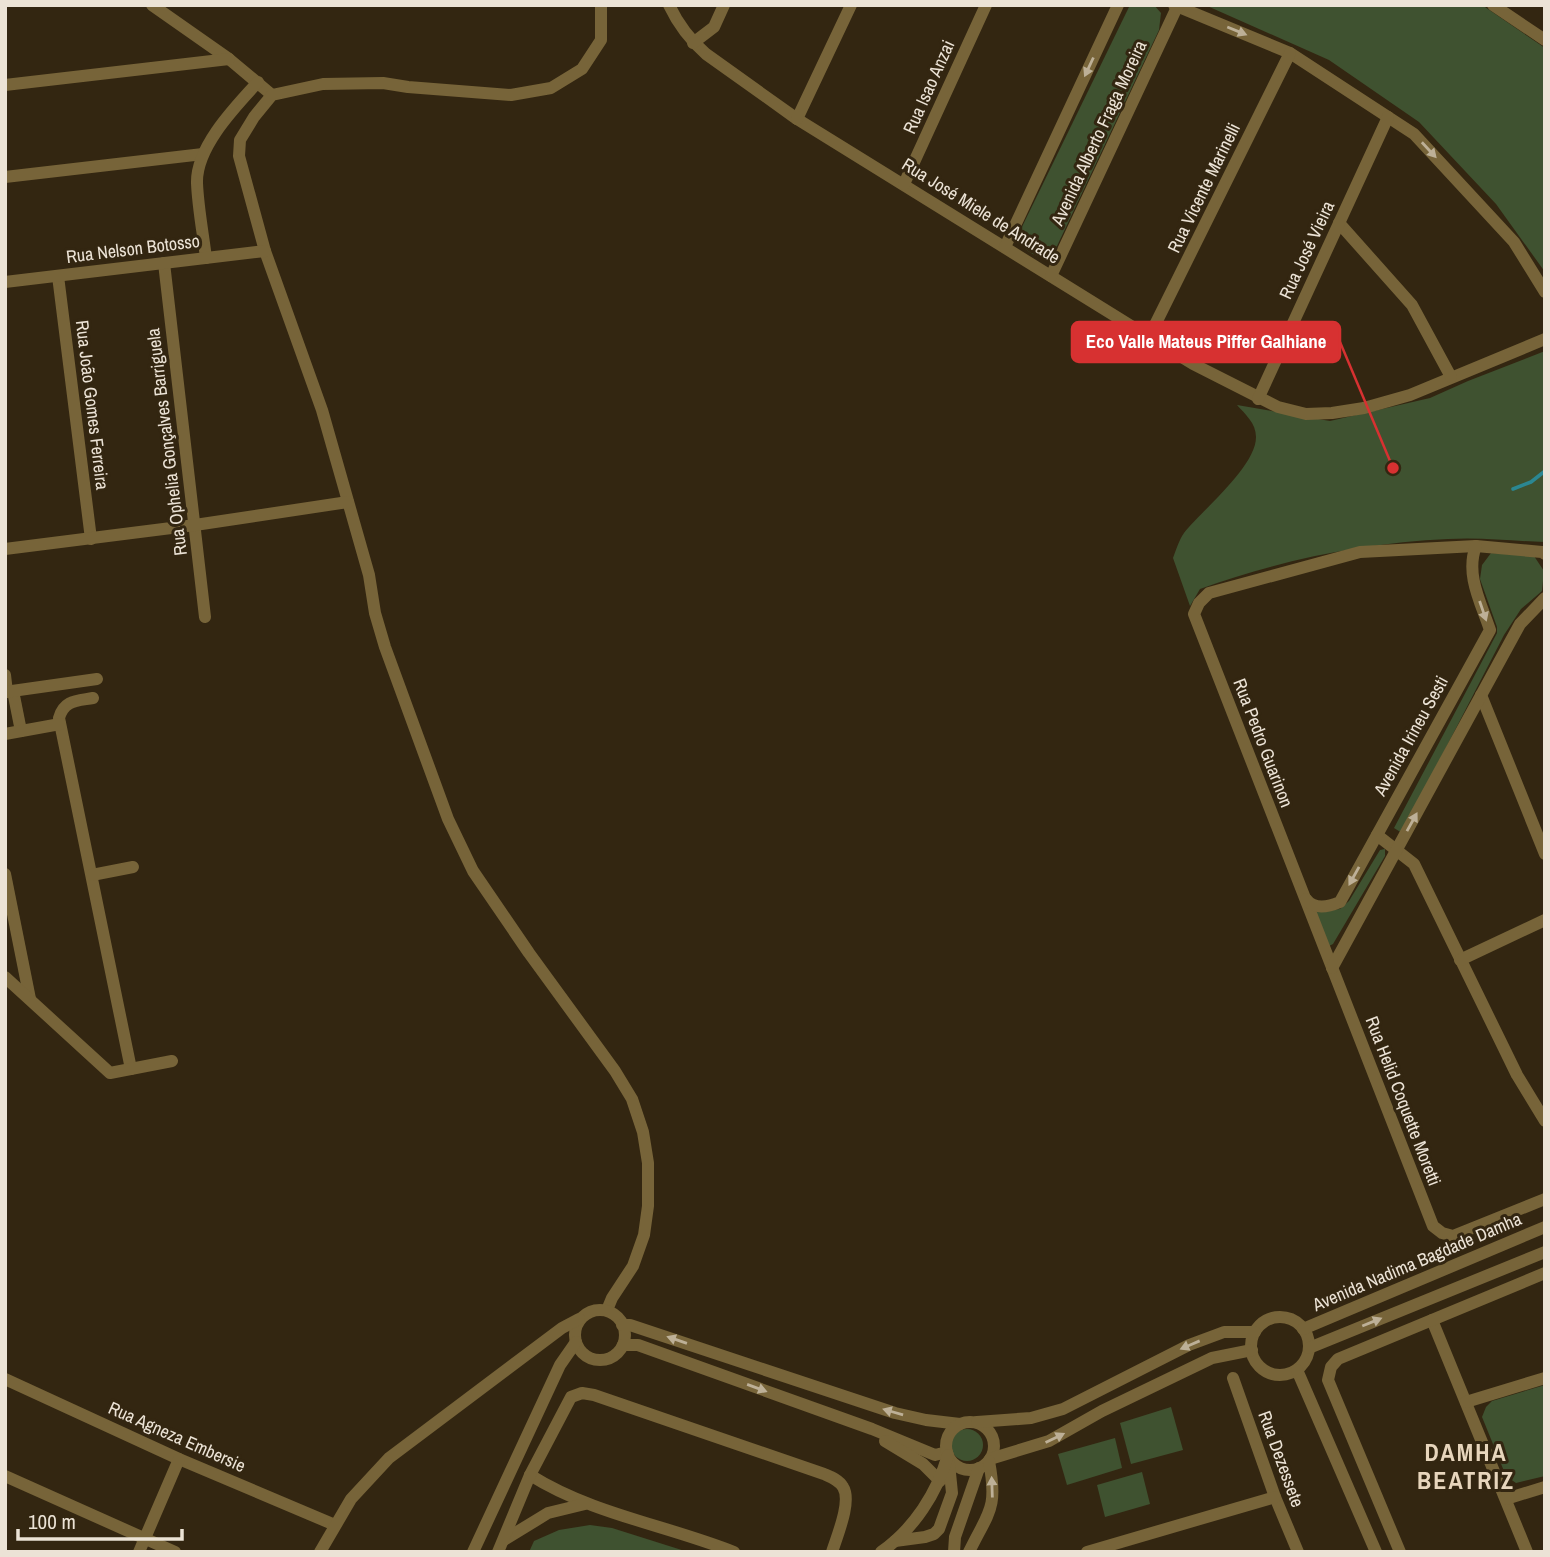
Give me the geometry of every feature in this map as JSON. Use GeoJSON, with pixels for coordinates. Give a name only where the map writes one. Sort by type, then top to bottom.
{"type":"FeatureCollection","features":[{"type":"Feature","properties":{"kind":"street"},"geometry":{"type":"LineString","coordinates":[[152,5],[229,60],[272,96]]}},
{"type":"Feature","properties":{"kind":"street"},"geometry":{"type":"LineString","coordinates":[[601,5],[601,40],[582,69],[551,88],[511,96],[408,88],[383,83],[323,84],[272,96],[254,117],[240,140],[239,156],[265,251],[322,410],[369,575],[375,613],[385,648],[448,819],[473,871],[632,1099],[643,1132],[648,1163],[648,1206],[644,1235],[633,1266],[607,1310]]}},
{"type":"Feature","properties":{"kind":"street","name":"Rua José Miele de Andrade"},"geometry":{"type":"LineString","coordinates":[[669,5],[693,43],[797,118],[1193,364],[1278,407],[1306,414],[1364,408],[1410,396],[1545,339]]}},
{"type":"Feature","properties":{"kind":"street"},"geometry":{"type":"LineString","coordinates":[[693,43],[714,27],[724,5]]}},
{"type":"Feature","properties":{"kind":"street"},"geometry":{"type":"LineString","coordinates":[[797,118],[851,5]]}},
{"type":"Feature","properties":{"kind":"street","name":"Rua Isao Anzai"},"geometry":{"type":"LineString","coordinates":[[905,184],[985,5]]}},
{"type":"Feature","properties":{"kind":"street","name":"Avenida Alberto Fraga Moreira"},"geometry":{"type":"LineString","coordinates":[[1005,247],[1118,5]]}},
{"type":"Feature","properties":{"kind":"street"},"geometry":{"type":"LineString","coordinates":[[1493,5],[1545,40]]}},
{"type":"Feature","properties":{"kind":"street"},"geometry":{"type":"LineString","coordinates":[[1176,6],[1290,53],[1414,134],[1514,242],[1545,292]]}},
{"type":"Feature","properties":{"kind":"street","name":"Avenida Alberto Fraga Moreira"},"geometry":{"type":"LineString","coordinates":[[1051,276],[1176,6]]}},
{"type":"Feature","properties":{"kind":"street","name":"Rua Vicente Marinelli"},"geometry":{"type":"LineString","coordinates":[[1149,337],[1290,53]]}},
{"type":"Feature","properties":{"kind":"street"},"geometry":{"type":"LineString","coordinates":[[5,85],[229,60]]}},
{"type":"Feature","properties":{"kind":"street"},"geometry":{"type":"LineString","coordinates":[[206,258],[197,181],[203,154],[223,122],[258,82]]}},
{"type":"Feature","properties":{"kind":"street","name":"Rua José Vieira"},"geometry":{"type":"LineString","coordinates":[[1258,399],[1388,117]]}},
{"type":"Feature","properties":{"kind":"street"},"geometry":{"type":"LineString","coordinates":[[5,177],[203,154]]}},
{"type":"Feature","properties":{"kind":"street"},"geometry":{"type":"LineString","coordinates":[[1339,223],[1412,305],[1451,377]]}},
{"type":"Feature","properties":{"kind":"street","name":"Rua Nelson Botosso"},"geometry":{"type":"LineString","coordinates":[[5,282],[265,251]]}},
{"type":"Feature","properties":{"kind":"street","name":"Rua Ophelia Gonçalves Barriguela"},"geometry":{"type":"LineString","coordinates":[[164,263],[205,617]]}},
{"type":"Feature","properties":{"kind":"street","name":"Rua João Gomes Ferreira"},"geometry":{"type":"LineString","coordinates":[[58,276],[91,539]]}},
{"type":"Feature","properties":{"kind":"street"},"geometry":{"type":"LineString","coordinates":[[5,549],[348,502]]}},
{"type":"Feature","properties":{"kind":"street"},"geometry":{"type":"LineString","coordinates":[[1476,545],[1545,554]]}},
{"type":"Feature","properties":{"kind":"street","name":"Rua Pedro Guarinon"},"geometry":{"type":"LineString","coordinates":[[1332,968],[1194,614],[1199,603],[1209,593],[1360,552],[1476,545]]}},
{"type":"Feature","properties":{"kind":"street","name":"Avenida Irineu Sesti"},"geometry":{"type":"LineString","coordinates":[[1304,897],[1309,903],[1318,906],[1340,902],[1490,630],[1472,579],[1471,559],[1476,545]]}},
{"type":"Feature","properties":{"kind":"street"},"geometry":{"type":"LineString","coordinates":[[1332,968],[1520,624],[1545,598]]}},
{"type":"Feature","properties":{"kind":"street"},"geometry":{"type":"LineString","coordinates":[[5,675],[21,731]]}},
{"type":"Feature","properties":{"kind":"street"},"geometry":{"type":"LineString","coordinates":[[9,692],[97,679]]}},
{"type":"Feature","properties":{"kind":"street"},"geometry":{"type":"LineString","coordinates":[[1481,695],[1545,854]]}},
{"type":"Feature","properties":{"kind":"street"},"geometry":{"type":"LineString","coordinates":[[93,698],[65,705],[61,709],[60,723],[131,1069]]}},
{"type":"Feature","properties":{"kind":"street"},"geometry":{"type":"LineString","coordinates":[[6,731],[21,731],[60,723]]}},
{"type":"Feature","properties":{"kind":"street"},"geometry":{"type":"LineString","coordinates":[[1377,835],[1414,864],[1517,1075],[1545,1121]]}},
{"type":"Feature","properties":{"kind":"street"},"geometry":{"type":"LineString","coordinates":[[92,875],[133,867]]}},
{"type":"Feature","properties":{"kind":"street"},"geometry":{"type":"LineString","coordinates":[[5,874],[30,999]]}},
{"type":"Feature","properties":{"kind":"street"},"geometry":{"type":"LineString","coordinates":[[1460,960],[1545,920]]}},
{"type":"Feature","properties":{"kind":"street","name":"Rua Helid Coquette Moretti"},"geometry":{"type":"LineString","coordinates":[[1332,968],[1433,1226],[1442,1233],[1453,1236],[1545,1199]]}},
{"type":"Feature","properties":{"kind":"street"},"geometry":{"type":"LineString","coordinates":[[5,977],[110,1073],[172,1061]]}},
{"type":"Feature","properties":{"kind":"street","name":"Avenida Nadima Bagdade Damha"},"geometry":{"type":"LineString","coordinates":[[1303,1329],[1545,1227]]}},
{"type":"Feature","properties":{"kind":"street","name":"Avenida Nadima Bagdade Damha"},"geometry":{"type":"LineString","coordinates":[[1309,1348],[1545,1252]]}},
{"type":"Feature","properties":{"kind":"street"},"geometry":{"type":"LineString","coordinates":[[1400,1552],[1328,1380],[1331,1367],[1338,1359],[1545,1273]]}},
{"type":"Feature","properties":{"kind":"street"},"geometry":{"type":"LineString","coordinates":[[320,1552],[360,1487],[389,1458],[562,1328],[592,1311],[607,1310],[619,1318],[625,1332],[620,1351],[601,1361],[588,1358],[560,1364]]}},
{"type":"Feature","properties":{"kind":"street"},"geometry":{"type":"LineString","coordinates":[[1288,1318],[1303,1329],[1309,1348],[1303,1364],[1297,1370],[1279,1375],[1269,1373],[1261,1367],[1252,1350],[1255,1332],[1269,1319],[1288,1318]]}},
{"type":"Feature","properties":{"kind":"street"},"geometry":{"type":"LineString","coordinates":[[473,1552],[560,1364],[575,1340],[579,1320]]}},
{"type":"Feature","properties":{"kind":"street"},"geometry":{"type":"LineString","coordinates":[[1432,1320],[1527,1552]]}},
{"type":"Feature","properties":{"kind":"street"},"geometry":{"type":"LineString","coordinates":[[622,1325],[630,1325],[895,1413],[926,1420],[960,1423],[1031,1418],[1063,1409],[1189,1345],[1224,1332],[1255,1332]]}},
{"type":"Feature","properties":{"kind":"street"},"geometry":{"type":"LineString","coordinates":[[552,1337],[575,1340]]}},
{"type":"Feature","properties":{"kind":"street"},"geometry":{"type":"LineString","coordinates":[[575,1340],[580,1351],[588,1358]]}},
{"type":"Feature","properties":{"kind":"street"},"geometry":{"type":"LineString","coordinates":[[623,1345],[638,1345],[872,1429],[935,1455],[948,1456],[963,1469],[1049,1441],[1102,1411],[1212,1358],[1252,1350]]}},
{"type":"Feature","properties":{"kind":"street"},"geometry":{"type":"LineString","coordinates":[[1297,1370],[1376,1552]]}},
{"type":"Feature","properties":{"kind":"street","name":"Rua Dezessete"},"geometry":{"type":"LineString","coordinates":[[1233,1378],[1275,1497],[1298,1552]]}},
{"type":"Feature","properties":{"kind":"street"},"geometry":{"type":"LineString","coordinates":[[1466,1402],[1545,1378]]}},
{"type":"Feature","properties":{"kind":"street","name":"Rua Agneza Embersie"},"geometry":{"type":"LineString","coordinates":[[5,1379],[179,1459],[335,1525]]}},
{"type":"Feature","properties":{"kind":"street"},"geometry":{"type":"LineString","coordinates":[[500,1546],[530,1475],[570,1397],[582,1393],[824,1474],[838,1482],[845,1490],[846,1504],[832,1552]]}},
{"type":"Feature","properties":{"kind":"street"},"geometry":{"type":"LineString","coordinates":[[954,1552],[955,1536],[994,1442],[985,1427],[977,1422]]}},
{"type":"Feature","properties":{"kind":"street"},"geometry":{"type":"LineString","coordinates":[[895,1542],[934,1534],[939,1529],[949,1502],[946,1483],[948,1435],[960,1423]]}},
{"type":"Feature","properties":{"kind":"street"},"geometry":{"type":"LineString","coordinates":[[872,1429],[885,1442],[923,1464],[946,1483],[973,1490]]}},
{"type":"Feature","properties":{"kind":"street"},"geometry":{"type":"LineString","coordinates":[[139,1552],[179,1459]]}},
{"type":"Feature","properties":{"kind":"street"},"geometry":{"type":"LineString","coordinates":[[969,1552],[989,1516],[991,1506],[994,1487],[986,1463]]}},
{"type":"Feature","properties":{"kind":"street"},"geometry":{"type":"LineString","coordinates":[[530,1475],[550,1488],[585,1504],[702,1539],[734,1552]]}},
{"type":"Feature","properties":{"kind":"street"},"geometry":{"type":"LineString","coordinates":[[5,1476],[175,1552]]}},
{"type":"Feature","properties":{"kind":"street"},"geometry":{"type":"LineString","coordinates":[[881,1552],[895,1542],[946,1483]]}},
{"type":"Feature","properties":{"kind":"street"},"geometry":{"type":"LineString","coordinates":[[1506,1499],[1545,1487]]}},
{"type":"Feature","properties":{"kind":"street"},"geometry":{"type":"LineString","coordinates":[[1087,1552],[1275,1497]]}},
{"type":"Feature","properties":{"kind":"street"},"geometry":{"type":"LineString","coordinates":[[500,1546],[548,1513],[585,1504]]}},
{"type":"Feature","properties":{"kind":"green space"},"geometry":{"type":"Polygon","coordinates":[[[1132,5],[1154,5],[1161,13],[1159,30],[1057,246],[1052,253],[1039,257],[1025,248],[1019,233],[1132,5]]]}},
{"type":"Feature","properties":{"kind":"green space"},"geometry":{"type":"Polygon","coordinates":[[[1205,5],[1482,5],[1545,48],[1545,272],[1496,204],[1419,122],[1329,60],[1205,5]]]}},
{"type":"Feature","properties":{"kind":"green space"},"geometry":{"type":"Polygon","coordinates":[[[1545,351],[1545,542],[1460,539],[1416,541],[1353,549],[1291,561],[1200,589],[1190,606],[1173,558],[1184,533],[1227,488],[1254,449],[1254,427],[1237,405],[1330,421],[1430,398],[1545,351]]]}},
{"type":"Feature","properties":{"kind":"green space"},"geometry":{"type":"Polygon","coordinates":[[[1491,553],[1534,556],[1544,571],[1542,591],[1521,609],[1504,635],[1402,833],[1394,828],[1497,633],[1480,579],[1482,565],[1491,553]]]}},
{"type":"Feature","properties":{"kind":"green space"},"geometry":{"type":"Polygon","coordinates":[[[1385,849],[1385,856],[1333,944],[1329,946],[1316,912],[1340,909],[1349,901],[1380,850],[1385,849]]]}},
{"type":"Feature","properties":{"kind":"green space"},"geometry":{"type":"Polygon","coordinates":[[[1545,1385],[1545,1476],[1516,1483],[1506,1476],[1482,1417],[1492,1401],[1545,1385]]]}},
{"type":"Feature","properties":{"kind":"green space"},"geometry":{"type":"Polygon","coordinates":[[[1171,1407],[1183,1450],[1131,1464],[1120,1423],[1171,1407]]]}},
{"type":"Feature","properties":{"kind":"green space"},"geometry":{"type":"Polygon","coordinates":[[[967,1429],[978,1434],[983,1445],[978,1456],[967,1461],[956,1456],[951,1445],[956,1434],[967,1429]]]}},
{"type":"Feature","properties":{"kind":"green space"},"geometry":{"type":"Polygon","coordinates":[[[1115,1438],[1122,1468],[1067,1485],[1058,1454],[1115,1438]]]}},
{"type":"Feature","properties":{"kind":"green space"},"geometry":{"type":"Polygon","coordinates":[[[1142,1472],[1150,1504],[1105,1517],[1097,1485],[1142,1472]]]}},
{"type":"Feature","properties":{"kind":"green space"},"geometry":{"type":"Polygon","coordinates":[[[590,1525],[612,1528],[688,1552],[529,1552],[534,1541],[559,1530],[590,1525]]]}},
{"type":"Feature","properties":{"kind":"waterway"},"geometry":{"type":"LineString","coordinates":[[1513,489],[1531,482],[1545,471]]}},
{"type":"Feature","properties":{"kind":"place","name":"Eco Valle Mateus Piffer Galhiane"},"geometry":{"type":"Point","coordinates":[1393,468]}},
{"type":"Feature","properties":{"kind":"district","name":"DAMHA BEATRIZ"},"geometry":{"type":"Point","coordinates":[1466,1467]}}]}
